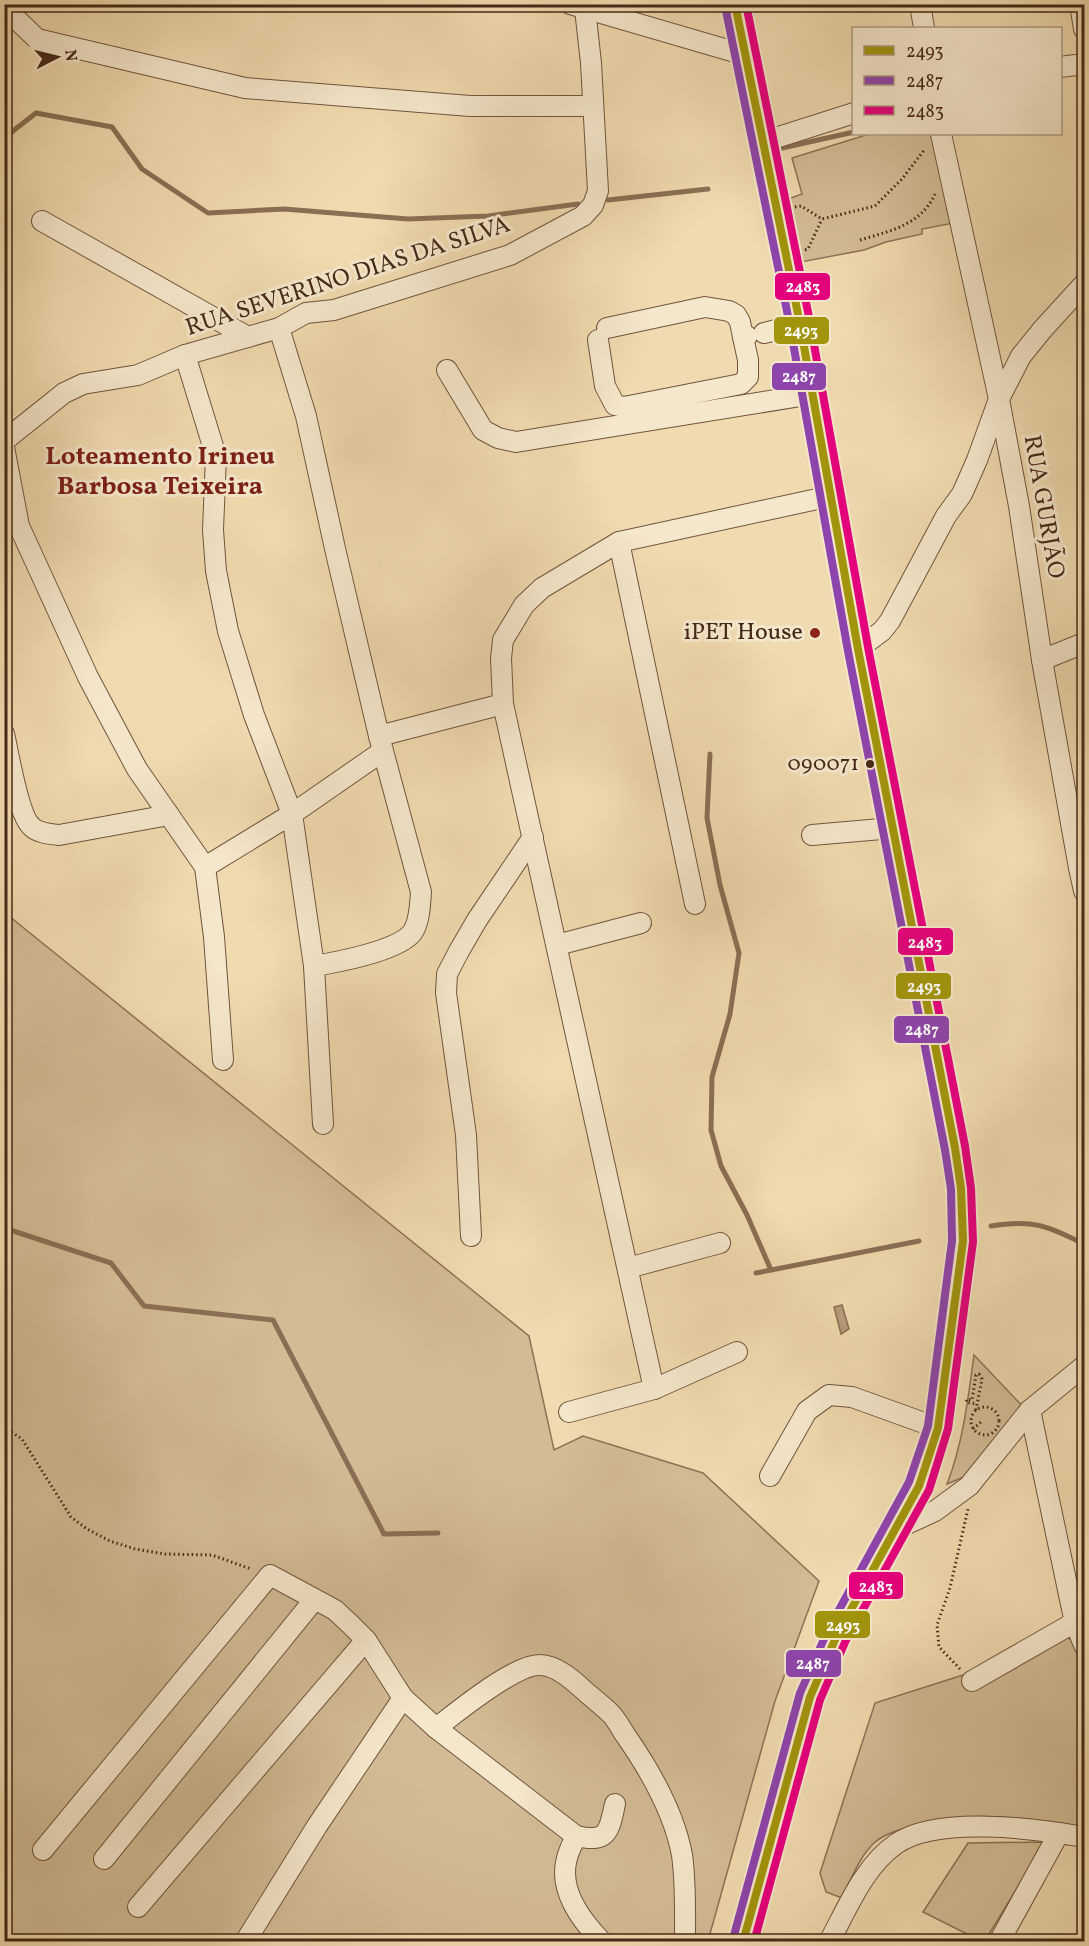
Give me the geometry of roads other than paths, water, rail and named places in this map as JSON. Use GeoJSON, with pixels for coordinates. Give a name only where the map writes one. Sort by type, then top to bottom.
{"type":"FeatureCollection","features":[{"type":"Feature","properties":{"kind":"main road"},"geometry":{"type":"LineString","coordinates":[[735,4],[800,324],[858,649],[961,1188],[964,1224],[962,1263],[938,1428],[919,1486],[837,1635],[810,1697],[743,1941]]}},
{"type":"Feature","properties":{"kind":"street"},"geometry":{"type":"LineString","coordinates":[[7,4],[11,14],[37,39],[245,88],[470,106],[593,106]]}},
{"type":"Feature","properties":{"kind":"street"},"geometry":{"type":"LineString","coordinates":[[920,4],[924,27]]}},
{"type":"Feature","properties":{"kind":"street"},"geometry":{"type":"LineString","coordinates":[[1080,4],[1084,29]]}},
{"type":"Feature","properties":{"kind":"street"},"geometry":{"type":"LineString","coordinates":[[578,7],[745,56]]}},
{"type":"Feature","properties":{"kind":"street","name":"RUA SEVERINO DIAS DA SILVA"},"geometry":{"type":"LineString","coordinates":[[4,441],[64,393],[83,384],[138,375],[185,355],[279,328],[306,313],[334,310],[510,255],[583,216],[593,205],[598,191],[593,106],[578,7]]}},
{"type":"Feature","properties":{"kind":"street"},"geometry":{"type":"LineString","coordinates":[[1062,68],[1084,64]]}},
{"type":"Feature","properties":{"kind":"street"},"geometry":{"type":"LineString","coordinates":[[763,142],[852,114]]}},
{"type":"Feature","properties":{"kind":"street","name":"RUA GURJÃO"},"geometry":{"type":"LineString","coordinates":[[935,138],[999,399],[1019,506],[1042,660],[1084,891]]}},
{"type":"Feature","properties":{"kind":"street"},"geometry":{"type":"LineString","coordinates":[[42,221],[248,337]]}},
{"type":"Feature","properties":{"kind":"street"},"geometry":{"type":"LineString","coordinates":[[858,649],[882,632],[890,621],[946,516],[962,494],[999,399],[1021,356],[1049,321],[1084,284]]}},
{"type":"Feature","properties":{"kind":"street"},"geometry":{"type":"LineString","coordinates":[[705,307],[729,311],[736,315],[751,336],[748,377],[741,384],[624,407],[618,406],[611,400],[605,386],[602,334],[705,307]]}},
{"type":"Feature","properties":{"kind":"street"},"geometry":{"type":"LineString","coordinates":[[751,336],[800,324]]}},
{"type":"Feature","properties":{"kind":"street"},"geometry":{"type":"LineString","coordinates":[[279,328],[306,416],[381,744],[421,892],[419,914],[412,933],[393,946],[342,961],[315,966]]}},
{"type":"Feature","properties":{"kind":"street"},"geometry":{"type":"LineString","coordinates":[[185,355],[216,456],[214,551],[228,631],[254,715],[292,814],[315,966],[323,1124]]}},
{"type":"Feature","properties":{"kind":"street"},"geometry":{"type":"LineString","coordinates":[[447,370],[483,430],[498,438],[516,442],[813,394]]}},
{"type":"Feature","properties":{"kind":"street"},"geometry":{"type":"LineString","coordinates":[[4,447],[19,525],[88,677],[137,769],[205,867],[214,937],[223,1060]]}},
{"type":"Feature","properties":{"kind":"street"},"geometry":{"type":"LineString","coordinates":[[654,1389],[503,704],[501,658],[503,640],[509,626],[524,605],[542,588],[619,542],[831,496]]}},
{"type":"Feature","properties":{"kind":"street"},"geometry":{"type":"LineString","coordinates":[[619,542],[695,904]]}},
{"type":"Feature","properties":{"kind":"street"},"geometry":{"type":"LineString","coordinates":[[1042,660],[1084,643]]}},
{"type":"Feature","properties":{"kind":"street"},"geometry":{"type":"LineString","coordinates":[[205,867],[292,814],[381,744],[503,704]]}},
{"type":"Feature","properties":{"kind":"street"},"geometry":{"type":"LineString","coordinates":[[4,734],[21,808],[31,827],[44,833],[58,835],[170,815]]}},
{"type":"Feature","properties":{"kind":"street"},"geometry":{"type":"LineString","coordinates":[[812,835],[893,828]]}},
{"type":"Feature","properties":{"kind":"street"},"geometry":{"type":"LineString","coordinates":[[471,1236],[466,1134],[446,993],[447,974],[477,920],[533,837]]}},
{"type":"Feature","properties":{"kind":"street"},"geometry":{"type":"LineString","coordinates":[[557,945],[640,922]]}},
{"type":"Feature","properties":{"kind":"street"},"geometry":{"type":"LineString","coordinates":[[628,1268],[720,1243]]}},
{"type":"Feature","properties":{"kind":"street"},"geometry":{"type":"LineString","coordinates":[[569,1412],[654,1389],[737,1352]]}},
{"type":"Feature","properties":{"kind":"street"},"geometry":{"type":"LineString","coordinates":[[896,1529],[935,1511],[969,1486],[1030,1410],[1084,1366]]}},
{"type":"Feature","properties":{"kind":"street"},"geometry":{"type":"LineString","coordinates":[[770,1476],[807,1411],[829,1395],[852,1397],[938,1428]]}},
{"type":"Feature","properties":{"kind":"street"},"geometry":{"type":"LineString","coordinates":[[1030,1410],[1084,1645]]}},
{"type":"Feature","properties":{"kind":"street"},"geometry":{"type":"LineString","coordinates":[[43,1850],[270,1575],[334,1610],[366,1640],[403,1698],[436,1728],[576,1836],[591,1839],[607,1832],[615,1804]]}},
{"type":"Feature","properties":{"kind":"street"},"geometry":{"type":"LineString","coordinates":[[104,1859],[315,1600]]}},
{"type":"Feature","properties":{"kind":"street"},"geometry":{"type":"LineString","coordinates":[[972,1681],[1080,1620]]}},
{"type":"Feature","properties":{"kind":"street"},"geometry":{"type":"LineString","coordinates":[[138,1907],[366,1640]]}},
{"type":"Feature","properties":{"kind":"street"},"geometry":{"type":"LineString","coordinates":[[436,1728],[488,1689],[523,1670],[540,1665],[554,1668],[581,1687],[612,1715],[630,1740],[660,1791],[675,1825],[682,1855],[685,1941]]}},
{"type":"Feature","properties":{"kind":"street"},"geometry":{"type":"LineString","coordinates":[[245,1941],[317,1826],[403,1698]]}},
{"type":"Feature","properties":{"kind":"street"},"geometry":{"type":"LineString","coordinates":[[829,1941],[866,1876],[881,1857],[896,1844],[917,1834],[972,1826],[1084,1837]]}},
{"type":"Feature","properties":{"kind":"street"},"geometry":{"type":"LineString","coordinates":[[999,1941],[1059,1833]]}},
{"type":"Feature","properties":{"kind":"street"},"geometry":{"type":"LineString","coordinates":[[576,1836],[567,1858],[565,1873],[567,1891],[577,1910],[602,1941]]}},
{"type":"Feature","properties":{"kind":"waterway"},"geometry":{"type":"LineString","coordinates":[[4,138],[36,113],[112,127],[142,169],[208,213],[284,209],[408,219],[488,216],[578,204]]}},
{"type":"Feature","properties":{"kind":"waterway"},"geometry":{"type":"LineString","coordinates":[[782,148],[852,132]]}},
{"type":"Feature","properties":{"kind":"waterway"},"geometry":{"type":"LineString","coordinates":[[608,200],[708,189]]}},
{"type":"Feature","properties":{"kind":"waterway"},"geometry":{"type":"LineString","coordinates":[[710,754],[707,818],[720,885],[739,953],[730,1014],[712,1077],[711,1130],[721,1166],[747,1215],[771,1270]]}},
{"type":"Feature","properties":{"kind":"waterway"},"geometry":{"type":"LineString","coordinates":[[991,1226],[1030,1224],[1050,1229],[1084,1244]]}},
{"type":"Feature","properties":{"kind":"waterway"},"geometry":{"type":"LineString","coordinates":[[4,1228],[111,1263],[144,1306],[273,1320],[384,1534],[438,1533]]}},
{"type":"Feature","properties":{"kind":"waterway"},"geometry":{"type":"LineString","coordinates":[[756,1273],[919,1241]]}},
{"type":"Feature","properties":{"kind":"place","name":"iPET House"},"geometry":{"type":"Point","coordinates":[815,633]}},
{"type":"Feature","properties":{"kind":"place","name":"090071"},"geometry":{"type":"Point","coordinates":[870,764]}},
{"type":"Feature","properties":{"kind":"district","name":"Loteamento Irineu Barbosa Teixeira"},"geometry":{"type":"Point","coordinates":[160,472]}}]}
